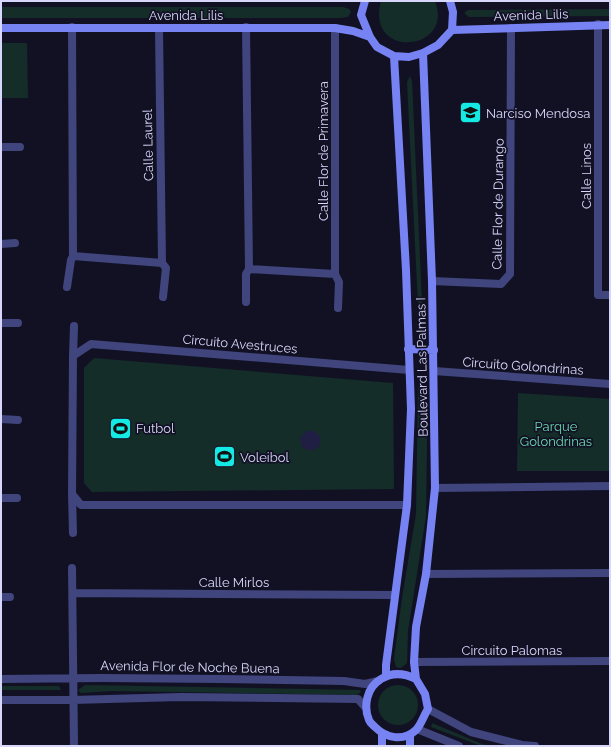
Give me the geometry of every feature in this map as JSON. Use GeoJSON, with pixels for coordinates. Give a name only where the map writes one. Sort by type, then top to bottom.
{"type":"FeatureCollection","features":[{"type":"Feature","properties":{"kind":"street"},"geometry":{"type":"LineString","coordinates":[[365,1],[361,15],[370,37],[377,47],[394,56],[409,57],[423,53],[438,46],[452,30],[453,12],[450,1]]}},
{"type":"Feature","properties":{"kind":"street","name":"Calle Linos"},"geometry":{"type":"LineString","coordinates":[[598,24],[598,295],[610,296]]}},
{"type":"Feature","properties":{"kind":"street","name":"Avenida Lilis"},"geometry":{"type":"LineString","coordinates":[[452,30],[610,24]]}},
{"type":"Feature","properties":{"kind":"street"},"geometry":{"type":"LineString","coordinates":[[67,287],[71,260],[73,256],[72,27]]}},
{"type":"Feature","properties":{"kind":"street"},"geometry":{"type":"LineString","coordinates":[[246,27],[249,269],[246,274],[246,302]]}},
{"type":"Feature","properties":{"kind":"street","name":"Avenida Lilis"},"geometry":{"type":"LineString","coordinates":[[1,28],[335,28],[353,31],[370,37]]}},
{"type":"Feature","properties":{"kind":"street","name":"Calle Laurel"},"geometry":{"type":"LineString","coordinates":[[159,28],[162,263],[166,268],[163,297]]}},
{"type":"Feature","properties":{"kind":"street","name":"Calle Flor de Primavera"},"geometry":{"type":"LineString","coordinates":[[335,28],[335,274],[339,282],[338,308]]}},
{"type":"Feature","properties":{"kind":"street","name":"Calle Flor de Durango"},"geometry":{"type":"LineString","coordinates":[[432,281],[502,284],[510,274],[511,28]]}},
{"type":"Feature","properties":{"kind":"street","name":"Boulevard Las Palmas I"},"geometry":{"type":"LineString","coordinates":[[416,679],[414,662],[416,627],[426,574],[435,488],[434,350],[423,53]]}},
{"type":"Feature","properties":{"kind":"street","name":"Boulevard Las Palmas I"},"geometry":{"type":"LineString","coordinates":[[386,676],[394,595],[407,505],[411,409],[406,270],[394,56]]}},
{"type":"Feature","properties":{"kind":"street"},"geometry":{"type":"LineString","coordinates":[[1,148],[20,147]]}},
{"type":"Feature","properties":{"kind":"street"},"geometry":{"type":"LineString","coordinates":[[1,244],[16,244]]}},
{"type":"Feature","properties":{"kind":"street"},"geometry":{"type":"LineString","coordinates":[[73,256],[162,263]]}},
{"type":"Feature","properties":{"kind":"street"},"geometry":{"type":"LineString","coordinates":[[249,269],[335,274]]}},
{"type":"Feature","properties":{"kind":"street"},"geometry":{"type":"LineString","coordinates":[[1,324],[18,323]]}},
{"type":"Feature","properties":{"kind":"street"},"geometry":{"type":"LineString","coordinates":[[74,326],[72,494],[74,534]]}},
{"type":"Feature","properties":{"kind":"street","name":"Circuito Avestruces"},"geometry":{"type":"LineString","coordinates":[[73,356],[91,344],[409,370]]}},
{"type":"Feature","properties":{"kind":"street"},"geometry":{"type":"LineString","coordinates":[[408,350],[434,350]]}},
{"type":"Feature","properties":{"kind":"street","name":"Circuito Golondrinas"},"geometry":{"type":"LineString","coordinates":[[434,371],[610,384]]}},
{"type":"Feature","properties":{"kind":"street"},"geometry":{"type":"LineString","coordinates":[[1,419],[18,420]]}},
{"type":"Feature","properties":{"kind":"street"},"geometry":{"type":"LineString","coordinates":[[435,488],[610,486]]}},
{"type":"Feature","properties":{"kind":"street"},"geometry":{"type":"LineString","coordinates":[[72,494],[81,505],[407,505]]}},
{"type":"Feature","properties":{"kind":"street"},"geometry":{"type":"LineString","coordinates":[[1,498],[17,498]]}},
{"type":"Feature","properties":{"kind":"street"},"geometry":{"type":"LineString","coordinates":[[72,568],[74,746]]}},
{"type":"Feature","properties":{"kind":"street"},"geometry":{"type":"LineString","coordinates":[[426,574],[610,573]]}},
{"type":"Feature","properties":{"kind":"street","name":"Calle Mirlos"},"geometry":{"type":"LineString","coordinates":[[73,593],[394,595]]}},
{"type":"Feature","properties":{"kind":"street"},"geometry":{"type":"LineString","coordinates":[[1,597],[10,597]]}},
{"type":"Feature","properties":{"kind":"street","name":"Circuito Palomas"},"geometry":{"type":"LineString","coordinates":[[414,662],[610,661]]}},
{"type":"Feature","properties":{"kind":"street"},"geometry":{"type":"LineString","coordinates":[[397,674],[416,679],[425,694],[428,709],[417,729],[410,735],[397,738],[382,734],[369,721],[366,708],[367,696],[370,689],[386,676],[397,674]]}},
{"type":"Feature","properties":{"kind":"street","name":"Avenida Flor de Noche Buena"},"geometry":{"type":"LineString","coordinates":[[1,679],[74,678],[313,681],[365,684],[378,681]]}},
{"type":"Feature","properties":{"kind":"street"},"geometry":{"type":"LineString","coordinates":[[1,700],[73,700],[180,697],[358,699],[366,708]]}},
{"type":"Feature","properties":{"kind":"street"},"geometry":{"type":"LineString","coordinates":[[428,709],[471,732],[522,745],[535,746]]}},
{"type":"Feature","properties":{"kind":"street"},"geometry":{"type":"LineString","coordinates":[[417,729],[458,746]]}},
{"type":"Feature","properties":{"kind":"street"},"geometry":{"type":"LineString","coordinates":[[382,734],[382,746]]}},
{"type":"Feature","properties":{"kind":"street"},"geometry":{"type":"LineString","coordinates":[[410,735],[410,746]]}},
{"type":"Feature","properties":{"kind":"green space"},"geometry":{"type":"Polygon","coordinates":[[[381,1],[435,1],[438,18],[433,31],[422,39],[410,42],[396,40],[386,33],[380,20],[381,1]]]}},
{"type":"Feature","properties":{"kind":"green space"},"geometry":{"type":"Polygon","coordinates":[[[1,7],[343,7],[349,9],[351,12],[348,17],[340,18],[1,18],[1,7]]]}},
{"type":"Feature","properties":{"kind":"green space"},"geometry":{"type":"Polygon","coordinates":[[[610,9],[610,16],[469,17],[464,13],[468,10],[610,9]]]}},
{"type":"Feature","properties":{"kind":"green space"},"geometry":{"type":"Polygon","coordinates":[[[1,43],[27,43],[28,98],[1,98],[1,43]]]}},
{"type":"Feature","properties":{"kind":"green space"},"geometry":{"type":"Polygon","coordinates":[[[410,76],[412,81],[423,325],[419,325],[407,82],[410,76]]]}},
{"type":"Feature","properties":{"kind":"green space"},"geometry":{"type":"Polygon","coordinates":[[[94,358],[393,383],[394,489],[92,492],[84,483],[84,368],[94,358]]]}},
{"type":"Feature","properties":{"kind":"green space"},"geometry":{"type":"Polygon","coordinates":[[[418,387],[423,388],[425,407],[427,440],[426,516],[408,631],[407,663],[401,668],[396,667],[394,659],[402,598],[416,514],[418,387]]]}},
{"type":"Feature","properties":{"kind":"green space","name":"Parque Golondrinas"},"geometry":{"type":"Polygon","coordinates":[[[518,393],[610,399],[610,471],[517,471],[518,393]]]}},
{"type":"Feature","properties":{"kind":"green space"},"geometry":{"type":"Polygon","coordinates":[[[85,685],[360,690],[361,692],[357,695],[112,691],[81,693],[78,690],[85,685]]]}},
{"type":"Feature","properties":{"kind":"green space"},"geometry":{"type":"Polygon","coordinates":[[[402,685],[409,688],[415,694],[418,705],[417,713],[409,722],[402,725],[394,725],[387,722],[379,713],[378,701],[381,694],[390,686],[402,685]]]}},
{"type":"Feature","properties":{"kind":"green space"},"geometry":{"type":"Polygon","coordinates":[[[1,686],[59,686],[61,690],[1,690],[1,686]]]}},
{"type":"Feature","properties":{"kind":"green space"},"geometry":{"type":"Polygon","coordinates":[[[432,723],[482,744],[492,746],[481,746],[431,727],[432,723]]]}},
{"type":"Feature","properties":{"kind":"building"},"geometry":{"type":"Polygon","coordinates":[[[306,431],[315,431],[321,438],[319,447],[310,451],[302,447],[300,438],[306,431]]]}},
{"type":"Feature","properties":{"kind":"place","name":"Narciso Mendosa"},"geometry":{"type":"Point","coordinates":[471,113]}},
{"type":"Feature","properties":{"kind":"place","name":"Futbol"},"geometry":{"type":"Point","coordinates":[121,428]}},
{"type":"Feature","properties":{"kind":"place","name":"Voleibol"},"geometry":{"type":"Point","coordinates":[225,457]}}]}
